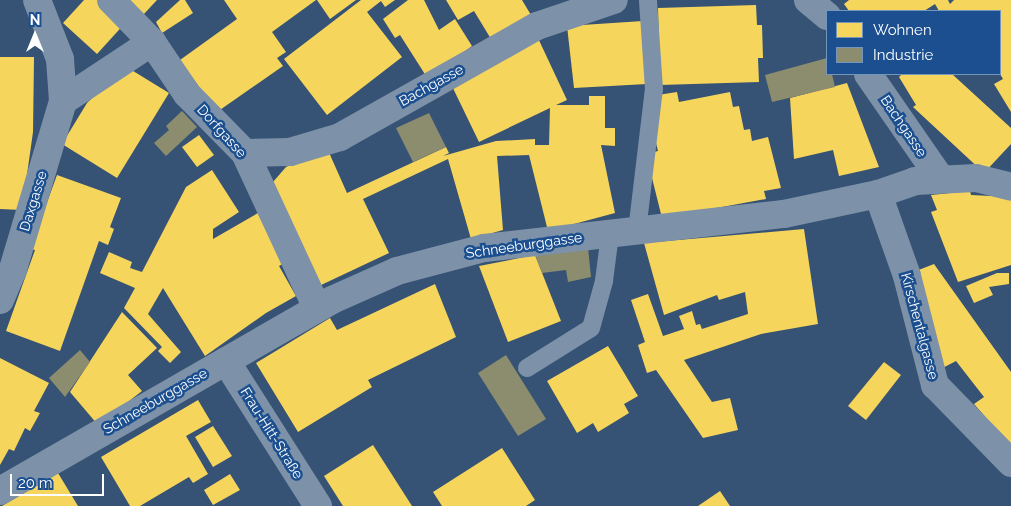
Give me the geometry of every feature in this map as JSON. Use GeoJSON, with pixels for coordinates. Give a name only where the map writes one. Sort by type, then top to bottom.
{"type":"FeatureCollection","features":[{"type":"Feature","properties":{"kind":"street","name":"Daxgasse"},"geometry":{"type":"LineString","coordinates":[[0,300],[13,269],[63,101],[60,59],[37,0]]}},
{"type":"Feature","properties":{"kind":"street","name":"Dorfgasse"},"geometry":{"type":"LineString","coordinates":[[111,0],[152,42],[187,94],[245,153],[317,308]]}},
{"type":"Feature","properties":{"kind":"street","name":"Bachgasse"},"geometry":{"type":"LineString","coordinates":[[245,153],[290,152],[340,137],[538,26],[614,0]]}},
{"type":"Feature","properties":{"kind":"street"},"geometry":{"type":"LineString","coordinates":[[808,0],[826,15]]}},
{"type":"Feature","properties":{"kind":"street"},"geometry":{"type":"LineString","coordinates":[[63,101],[152,42]]}},
{"type":"Feature","properties":{"kind":"street","name":"Bachgasse"},"geometry":{"type":"LineString","coordinates":[[869,75],[940,178]]}},
{"type":"Feature","properties":{"kind":"street","name":"Schneeburggasse"},"geometry":{"type":"LineString","coordinates":[[0,491],[317,308],[397,271],[484,248],[784,214],[878,194],[915,180],[976,178],[1011,187]]}},
{"type":"Feature","properties":{"kind":"street","name":"Kirschentalgasse"},"geometry":{"type":"LineString","coordinates":[[878,194],[907,276],[935,385],[1011,463]]}},
{"type":"Feature","properties":{"kind":"street","name":"Frau-Hitt-Straße"},"geometry":{"type":"LineString","coordinates":[[226,361],[318,506]]}},
{"type":"Feature","properties":{"kind":"lane"},"geometry":{"type":"LineString","coordinates":[[637,231],[654,89],[648,0]]}},
{"type":"Feature","properties":{"kind":"lane"},"geometry":{"type":"LineString","coordinates":[[527,368],[591,328],[604,281],[610,234]]}},
{"type":"Feature","properties":{"kind":"building: Wohnen"},"geometry":{"type":"Polygon","coordinates":[[[84,0],[104,0],[127,21],[97,54],[63,23],[84,0]]]}},
{"type":"Feature","properties":{"kind":"building: Wohnen"},"geometry":{"type":"Polygon","coordinates":[[[128,0],[157,0],[143,15],[128,0]]]}},
{"type":"Feature","properties":{"kind":"building: Wohnen"},"geometry":{"type":"Polygon","coordinates":[[[180,0],[185,0],[193,13],[162,33],[156,22],[180,0]]]}},
{"type":"Feature","properties":{"kind":"building: Wohnen"},"geometry":{"type":"Polygon","coordinates":[[[224,0],[316,0],[272,32],[286,52],[277,58],[283,66],[217,112],[180,60],[237,19],[224,0]]]}},
{"type":"Feature","properties":{"kind":"building: Wohnen"},"geometry":{"type":"Polygon","coordinates":[[[317,0],[356,0],[330,19],[317,0]]]}},
{"type":"Feature","properties":{"kind":"building: Wohnen"},"geometry":{"type":"Polygon","coordinates":[[[361,0],[395,0],[385,7],[381,1],[367,12],[402,57],[327,115],[284,59],[361,0]]]}},
{"type":"Feature","properties":{"kind":"building: Wohnen"},"geometry":{"type":"Polygon","coordinates":[[[408,0],[424,0],[439,30],[455,19],[472,46],[428,79],[400,35],[395,38],[383,19],[408,0]]]}},
{"type":"Feature","properties":{"kind":"building: Wohnen"},"geometry":{"type":"Polygon","coordinates":[[[446,0],[522,0],[531,15],[491,39],[474,11],[458,20],[446,0]]]}},
{"type":"Feature","properties":{"kind":"building: Wohnen"},"geometry":{"type":"Polygon","coordinates":[[[849,0],[948,0],[950,4],[954,0],[1011,0],[1011,112],[994,84],[1003,79],[1001,75],[1001,10],[938,10],[935,4],[926,10],[848,10],[844,4],[849,0]]]}},
{"type":"Feature","properties":{"kind":"building: Wohnen"},"geometry":{"type":"Polygon","coordinates":[[[756,5],[757,25],[762,25],[763,58],[758,58],[759,82],[660,85],[658,8],[756,5]]]}},
{"type":"Feature","properties":{"kind":"building: Wohnen"},"geometry":{"type":"Polygon","coordinates":[[[643,21],[647,84],[574,88],[567,26],[643,21]]]}},
{"type":"Feature","properties":{"kind":"building: Wohnen"},"geometry":{"type":"Polygon","coordinates":[[[537,36],[567,100],[556,105],[589,105],[589,96],[605,96],[605,128],[615,128],[615,146],[601,145],[615,213],[548,231],[529,155],[497,156],[503,230],[471,239],[448,159],[363,199],[389,253],[319,286],[273,182],[286,167],[327,148],[347,193],[446,147],[449,153],[443,156],[496,141],[535,139],[535,145],[549,145],[550,108],[479,142],[450,82],[537,36]]]}},
{"type":"Feature","properties":{"kind":"building: Wohnen"},"geometry":{"type":"Polygon","coordinates":[[[0,57],[34,57],[33,132],[22,210],[0,209],[0,57]]]}},
{"type":"Feature","properties":{"kind":"building: Wohnen"},"geometry":{"type":"Polygon","coordinates":[[[125,66],[169,93],[117,178],[62,144],[87,103],[125,66]]]}},
{"type":"Feature","properties":{"kind":"building: Wohnen"},"geometry":{"type":"Polygon","coordinates":[[[901,75],[953,75],[1011,128],[1011,144],[984,173],[913,107],[916,105],[899,77],[901,75]]]}},
{"type":"Feature","properties":{"kind":"building: Wohnen"},"geometry":{"type":"Polygon","coordinates":[[[847,83],[879,167],[839,176],[833,150],[794,159],[790,98],[847,83]]]}},
{"type":"Feature","properties":{"kind":"building: Wohnen"},"geometry":{"type":"Polygon","coordinates":[[[677,92],[679,102],[730,92],[733,107],[739,106],[744,130],[750,129],[752,141],[768,137],[781,188],[764,191],[766,199],[662,218],[646,154],[658,151],[651,123],[658,95],[677,92]]]}},
{"type":"Feature","properties":{"kind":"building: Wohnen"},"geometry":{"type":"Polygon","coordinates":[[[199,135],[214,155],[197,167],[182,147],[199,135]]]}},
{"type":"Feature","properties":{"kind":"building: Wohnen"},"geometry":{"type":"Polygon","coordinates":[[[212,170],[239,212],[213,229],[213,239],[258,213],[286,262],[279,266],[296,296],[266,313],[205,356],[163,288],[148,314],[181,352],[170,363],[158,351],[162,347],[124,308],[135,288],[100,273],[109,252],[132,262],[130,268],[142,272],[186,187],[212,170]]]}},
{"type":"Feature","properties":{"kind":"building: Wohnen"},"geometry":{"type":"Polygon","coordinates":[[[57,175],[121,198],[110,227],[114,229],[108,245],[99,241],[60,351],[6,331],[35,250],[30,249],[57,175]]]}},
{"type":"Feature","properties":{"kind":"building: Wohnen"},"geometry":{"type":"Polygon","coordinates":[[[970,191],[971,195],[1011,197],[1011,265],[958,282],[931,212],[937,210],[931,195],[970,191]]]}},
{"type":"Feature","properties":{"kind":"building: Wohnen"},"geometry":{"type":"Polygon","coordinates":[[[804,229],[818,324],[761,334],[684,360],[712,402],[730,398],[738,430],[703,438],[656,370],[647,373],[638,345],[645,342],[631,300],[648,294],[663,336],[684,329],[679,316],[692,311],[696,325],[700,324],[702,329],[748,314],[745,292],[719,300],[717,295],[664,315],[644,243],[804,229]]]}},
{"type":"Feature","properties":{"kind":"building: Wohnen"},"geometry":{"type":"Polygon","coordinates":[[[535,255],[561,321],[508,342],[479,266],[535,255]]]}},
{"type":"Feature","properties":{"kind":"building: Wohnen"},"geometry":{"type":"Polygon","coordinates":[[[934,264],[1011,372],[1011,453],[984,423],[988,420],[974,404],[984,397],[956,361],[935,372],[916,271],[934,264]]]}},
{"type":"Feature","properties":{"kind":"building: Wohnen"},"geometry":{"type":"Polygon","coordinates":[[[997,273],[1009,273],[1009,284],[989,287],[993,295],[974,303],[966,286],[997,273]]]}},
{"type":"Feature","properties":{"kind":"building: Wohnen"},"geometry":{"type":"Polygon","coordinates":[[[435,284],[456,337],[368,380],[372,387],[298,432],[256,363],[330,318],[337,330],[435,284]]]}},
{"type":"Feature","properties":{"kind":"building: Wohnen"},"geometry":{"type":"Polygon","coordinates":[[[122,312],[157,348],[128,375],[142,391],[98,425],[70,392],[122,312]]]}},
{"type":"Feature","properties":{"kind":"building: Wohnen"},"geometry":{"type":"Polygon","coordinates":[[[608,346],[638,396],[624,404],[629,413],[598,432],[593,423],[577,433],[547,381],[608,346]]]}},
{"type":"Feature","properties":{"kind":"building: Wohnen"},"geometry":{"type":"Polygon","coordinates":[[[0,358],[49,383],[34,411],[40,413],[30,431],[25,428],[14,451],[9,449],[0,465],[0,358]]]}},
{"type":"Feature","properties":{"kind":"building: Wohnen"},"geometry":{"type":"Polygon","coordinates":[[[884,362],[901,375],[866,420],[848,406],[884,362]]]}},
{"type":"Feature","properties":{"kind":"building: Wohnen"},"geometry":{"type":"Polygon","coordinates":[[[198,400],[211,422],[186,436],[208,474],[193,483],[189,477],[140,506],[130,506],[101,457],[198,400]]]}},
{"type":"Feature","properties":{"kind":"building: Wohnen"},"geometry":{"type":"Polygon","coordinates":[[[213,426],[232,456],[213,467],[195,437],[213,426]]]}},
{"type":"Feature","properties":{"kind":"building: Wohnen"},"geometry":{"type":"Polygon","coordinates":[[[373,445],[412,506],[343,506],[324,476],[373,445]]]}},
{"type":"Feature","properties":{"kind":"building: Wohnen"},"geometry":{"type":"Polygon","coordinates":[[[502,448],[535,500],[526,506],[442,506],[433,492],[502,448]]]}},
{"type":"Feature","properties":{"kind":"building: Wohnen"},"geometry":{"type":"Polygon","coordinates":[[[58,473],[78,506],[2,506],[58,473]]]}},
{"type":"Feature","properties":{"kind":"building: Wohnen"},"geometry":{"type":"Polygon","coordinates":[[[230,474],[240,490],[213,505],[204,490],[230,474]]]}},
{"type":"Feature","properties":{"kind":"building: Wohnen"},"geometry":{"type":"Polygon","coordinates":[[[720,491],[730,506],[698,506],[720,491]]]}},
{"type":"Feature","properties":{"kind":"building: Industrie"},"geometry":{"type":"Polygon","coordinates":[[[826,58],[826,75],[832,75],[835,87],[772,102],[765,75],[826,58]]]}},
{"type":"Feature","properties":{"kind":"building: Industrie"},"geometry":{"type":"Polygon","coordinates":[[[182,111],[197,127],[166,156],[154,143],[169,130],[166,126],[182,111]]]}},
{"type":"Feature","properties":{"kind":"building: Industrie"},"geometry":{"type":"Polygon","coordinates":[[[429,113],[446,147],[413,162],[396,128],[429,113]]]}},
{"type":"Feature","properties":{"kind":"building: Industrie"},"geometry":{"type":"Polygon","coordinates":[[[588,247],[591,277],[568,282],[566,270],[542,273],[535,255],[588,247]]]}},
{"type":"Feature","properties":{"kind":"building: Industrie"},"geometry":{"type":"Polygon","coordinates":[[[80,350],[90,362],[65,397],[49,378],[80,350]]]}},
{"type":"Feature","properties":{"kind":"building: Industrie"},"geometry":{"type":"Polygon","coordinates":[[[506,355],[546,419],[518,436],[478,373],[506,355]]]}}]}
